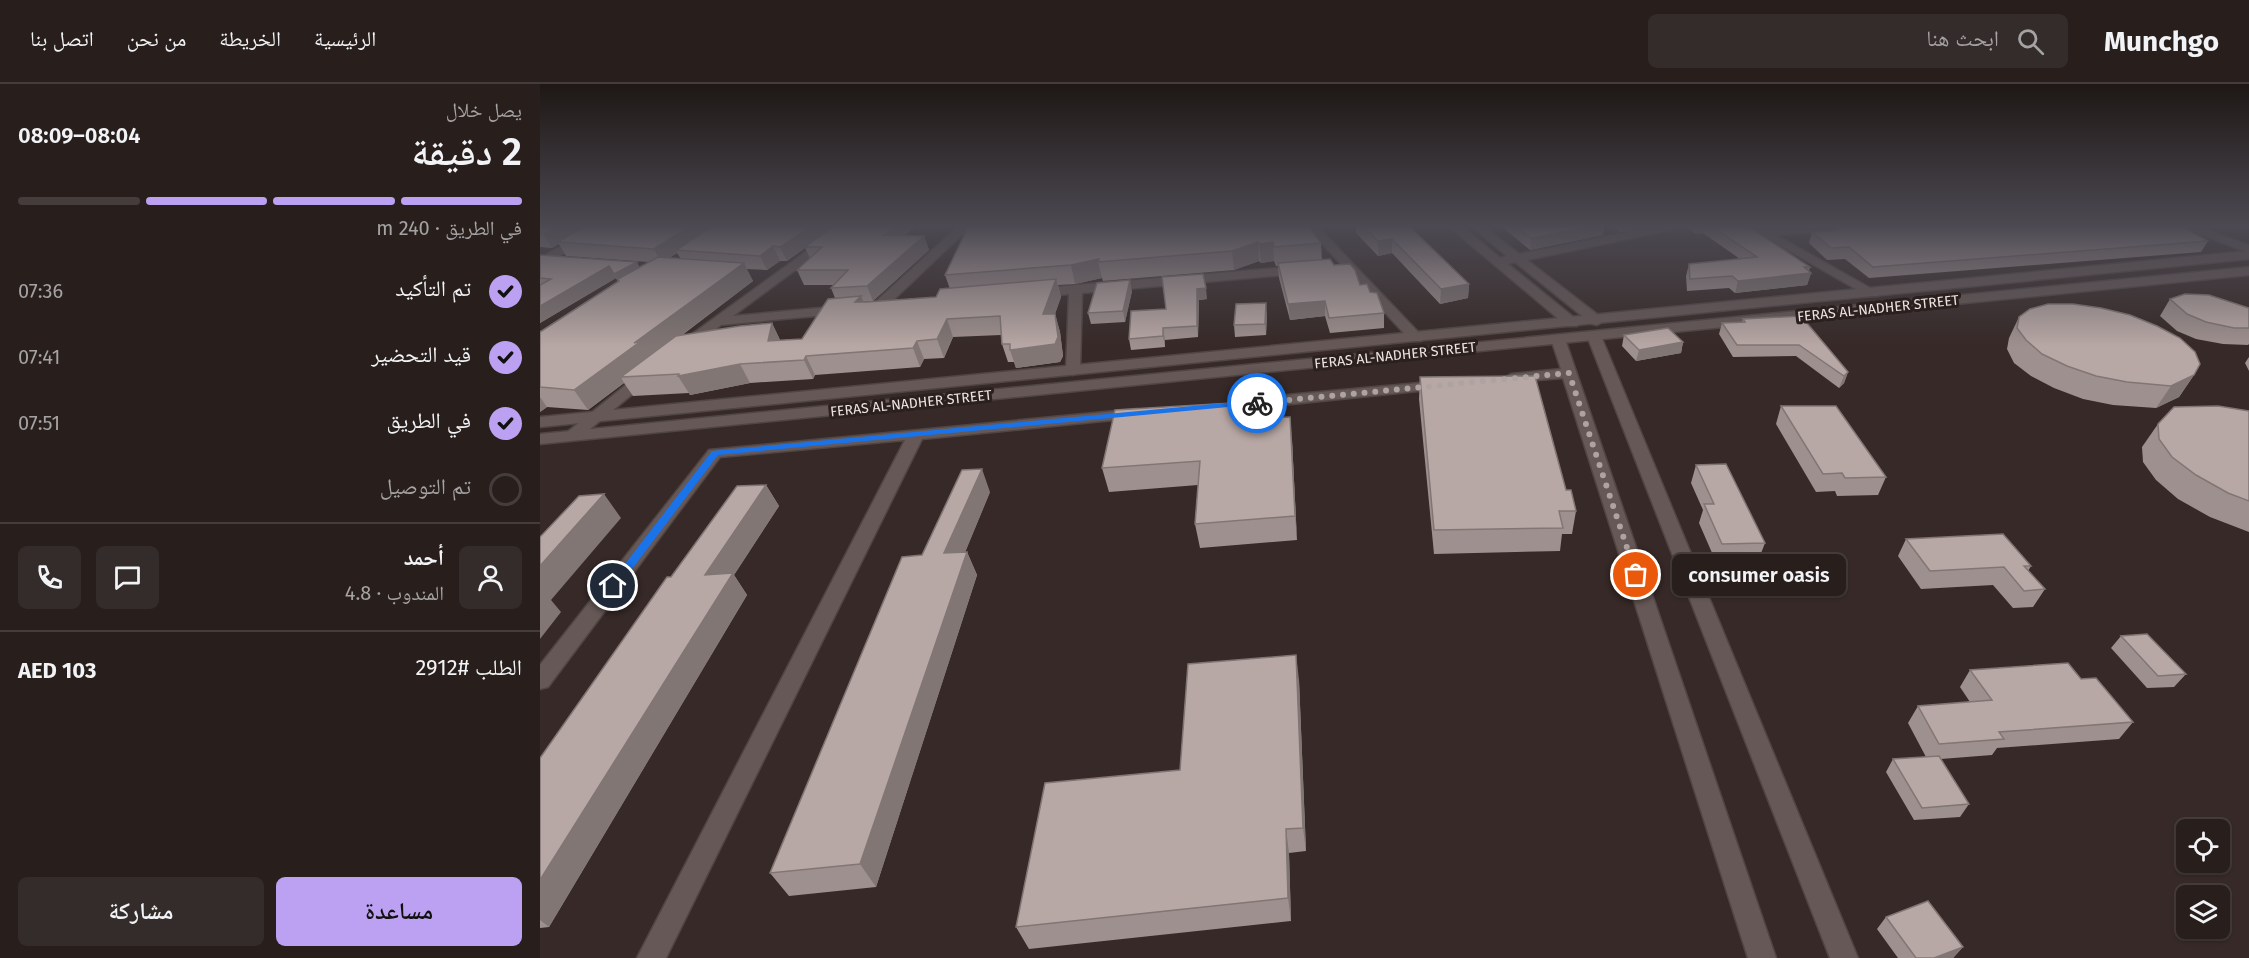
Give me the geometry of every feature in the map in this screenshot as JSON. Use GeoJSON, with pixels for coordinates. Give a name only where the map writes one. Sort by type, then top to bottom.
{"type":"FeatureCollection","features":[{"type":"Feature","properties":{"kind":"street"},"geometry":{"type":"LineString","coordinates":[[673,355],[792,266]]}},
{"type":"Feature","properties":{"kind":"street"},"geometry":{"type":"LineString","coordinates":[[867,308],[917,266]]}},
{"type":"Feature","properties":{"kind":"street"},"geometry":{"type":"LineString","coordinates":[[1018,294],[1349,266],[1416,338]]}},
{"type":"Feature","properties":{"kind":"street"},"geometry":{"type":"LineString","coordinates":[[1501,266],[1565,331],[1569,373],[1762,958]]}},
{"type":"Feature","properties":{"kind":"street"},"geometry":{"type":"LineString","coordinates":[[1525,266],[1595,328],[1844,958]]}},
{"type":"Feature","properties":{"kind":"street"},"geometry":{"type":"LineString","coordinates":[[1824,266],[1873,293]]}},
{"type":"Feature","properties":{"kind":"street","name":"FERAS AL-NADHER STREET"},"geometry":{"type":"LineString","coordinates":[[540,423],[1416,338],[1565,331],[1873,293],[2142,266]]}},
{"type":"Feature","properties":{"kind":"street","name":"FERAS AL-NADHER STREET"},"geometry":{"type":"LineString","coordinates":[[540,439],[1595,328],[2249,271]]}},
{"type":"Feature","properties":{"kind":"street"},"geometry":{"type":"LineString","coordinates":[[754,275],[776,277]]}},
{"type":"Feature","properties":{"kind":"street"},"geometry":{"type":"LineString","coordinates":[[1072,371],[1076,289]]}},
{"type":"Feature","properties":{"kind":"street"},"geometry":{"type":"LineString","coordinates":[[718,321],[901,305]]}},
{"type":"Feature","properties":{"kind":"street"},"geometry":{"type":"LineString","coordinates":[[572,436],[591,418],[655,369]]}},
{"type":"Feature","properties":{"kind":"street"},"geometry":{"type":"LineString","coordinates":[[1491,380],[1569,373]]}},
{"type":"Feature","properties":{"kind":"street"},"geometry":{"type":"LineString","coordinates":[[1229,405],[1458,383]]}},
{"type":"Feature","properties":{"kind":"street"},"geometry":{"type":"LineString","coordinates":[[540,681],[715,453],[1148,413]]}},
{"type":"Feature","properties":{"kind":"street"},"geometry":{"type":"LineString","coordinates":[[651,958],[916,435]]}},
{"type":"Feature","properties":{"kind":"building"},"geometry":{"type":"Polygon","coordinates":[[[540,266],[630,266],[614,274],[609,266],[540,306],[540,285],[551,279],[540,278],[540,266]]]}},
{"type":"Feature","properties":{"kind":"building"},"geometry":{"type":"Polygon","coordinates":[[[642,266],[740,266],[574,390],[540,387],[540,332],[619,281],[618,279],[642,266]]]}},
{"type":"Feature","properties":{"kind":"building"},"geometry":{"type":"Polygon","coordinates":[[[802,266],[890,266],[867,286],[831,288],[848,270],[797,270],[802,266]]]}},
{"type":"Feature","properties":{"kind":"building"},"geometry":{"type":"Polygon","coordinates":[[[949,266],[1061,266],[945,275],[949,266]]]}},
{"type":"Feature","properties":{"kind":"building"},"geometry":{"type":"Polygon","coordinates":[[[1279,266],[1351,266],[1360,285],[1367,284],[1370,292],[1377,293],[1384,313],[1329,318],[1325,301],[1288,304],[1279,266]]]}},
{"type":"Feature","properties":{"kind":"building"},"geometry":{"type":"Polygon","coordinates":[[[1418,266],[1450,266],[1469,284],[1441,289],[1418,266]]]}},
{"type":"Feature","properties":{"kind":"building"},"geometry":{"type":"Polygon","coordinates":[[[1689,266],[1808,266],[1810,267],[1804,267],[1811,273],[1738,281],[1732,276],[1690,279],[1689,266]]]}},
{"type":"Feature","properties":{"kind":"building"},"geometry":{"type":"Polygon","coordinates":[[[1203,274],[1206,288],[1197,289],[1197,326],[1163,328],[1163,336],[1129,339],[1131,311],[1166,309],[1162,277],[1203,274]]]}},
{"type":"Feature","properties":{"kind":"building"},"geometry":{"type":"Polygon","coordinates":[[[1056,279],[1043,314],[1055,314],[1058,337],[1055,344],[1010,350],[1010,344],[1002,344],[1000,316],[947,319],[937,339],[917,341],[913,348],[806,356],[804,360],[740,364],[678,376],[679,374],[621,377],[676,336],[772,323],[768,341],[802,339],[828,299],[861,296],[855,302],[867,302],[936,297],[940,289],[1056,279]]]}},
{"type":"Feature","properties":{"kind":"building"},"geometry":{"type":"Polygon","coordinates":[[[1130,280],[1123,311],[1088,313],[1097,283],[1130,280]]]}},
{"type":"Feature","properties":{"kind":"building"},"geometry":{"type":"Polygon","coordinates":[[[2185,294],[2209,295],[2249,308],[2249,328],[2234,328],[2206,322],[2187,314],[2170,299],[2185,294]]]}},
{"type":"Feature","properties":{"kind":"building"},"geometry":{"type":"Polygon","coordinates":[[[1266,303],[1265,324],[1234,325],[1236,304],[1266,303]]]}},
{"type":"Feature","properties":{"kind":"building"},"geometry":{"type":"Polygon","coordinates":[[[2048,304],[2073,304],[2130,315],[2180,338],[2195,352],[2200,364],[2194,375],[2171,386],[2127,382],[2096,376],[2067,366],[2042,354],[2026,340],[2017,328],[2019,317],[2030,309],[2048,304]]]}},
{"type":"Feature","properties":{"kind":"building"},"geometry":{"type":"Polygon","coordinates":[[[1801,316],[1848,372],[1844,376],[1799,345],[1737,345],[1722,323],[1745,322],[1743,319],[1801,316]]]}},
{"type":"Feature","properties":{"kind":"building"},"geometry":{"type":"Polygon","coordinates":[[[1668,328],[1683,342],[1639,350],[1624,335],[1668,328]]]}},
{"type":"Feature","properties":{"kind":"building"},"geometry":{"type":"Polygon","coordinates":[[[1535,376],[1566,490],[1571,490],[1576,511],[1559,511],[1563,528],[1434,530],[1420,377],[1535,376]]]}},
{"type":"Feature","properties":{"kind":"building"},"geometry":{"type":"Polygon","coordinates":[[[1265,401],[1265,418],[1290,417],[1295,516],[1195,524],[1200,461],[1102,468],[1115,410],[1265,401]]]}},
{"type":"Feature","properties":{"kind":"building"},"geometry":{"type":"Polygon","coordinates":[[[1781,406],[1836,406],[1886,477],[1845,478],[1842,473],[1823,474],[1781,406]]]}},
{"type":"Feature","properties":{"kind":"building"},"geometry":{"type":"Polygon","coordinates":[[[2218,406],[2249,411],[2249,501],[2228,493],[2196,475],[2172,457],[2159,439],[2158,424],[2174,407],[2218,406]]]}},
{"type":"Feature","properties":{"kind":"building"},"geometry":{"type":"Polygon","coordinates":[[[1726,464],[1765,543],[1722,544],[1704,504],[1714,504],[1696,465],[1726,464]]]}},
{"type":"Feature","properties":{"kind":"building"},"geometry":{"type":"Polygon","coordinates":[[[982,469],[944,553],[967,552],[860,864],[770,873],[902,557],[922,555],[962,470],[982,469]]]}},
{"type":"Feature","properties":{"kind":"building"},"geometry":{"type":"Polygon","coordinates":[[[766,485],[705,575],[733,573],[540,880],[540,758],[667,577],[671,577],[737,486],[766,485]]]}},
{"type":"Feature","properties":{"kind":"building"},"geometry":{"type":"Polygon","coordinates":[[[604,494],[540,566],[540,537],[579,496],[604,494]]]}},
{"type":"Feature","properties":{"kind":"building"},"geometry":{"type":"Polygon","coordinates":[[[2003,534],[2031,566],[2024,566],[2045,589],[2024,591],[2004,567],[1930,571],[1906,539],[2003,534]]]}},
{"type":"Feature","properties":{"kind":"building"},"geometry":{"type":"Polygon","coordinates":[[[2147,634],[2186,674],[2158,676],[2121,636],[2147,634]]]}},
{"type":"Feature","properties":{"kind":"building"},"geometry":{"type":"Polygon","coordinates":[[[1296,655],[1303,828],[1286,829],[1288,898],[1016,927],[1045,783],[1180,770],[1188,664],[1296,655]]]}},
{"type":"Feature","properties":{"kind":"building"},"geometry":{"type":"Polygon","coordinates":[[[2068,663],[2081,679],[2096,678],[2133,722],[1999,732],[2004,739],[1939,744],[1918,706],[1992,700],[1970,670],[2068,663]]]}},
{"type":"Feature","properties":{"kind":"building"},"geometry":{"type":"Polygon","coordinates":[[[1939,756],[1969,804],[1922,808],[1893,759],[1939,756]]]}},
{"type":"Feature","properties":{"kind":"building"},"geometry":{"type":"Polygon","coordinates":[[[1928,901],[1963,947],[1934,958],[1916,958],[1886,917],[1928,901]]]}},
{"type":"Feature","properties":{"kind":"way so far"},"geometry":{"type":"LineString","coordinates":[[1257,403],[1569,373],[1636,575]]}},
{"type":"Feature","properties":{"kind":"place","name":"consumer oasis"},"geometry":{"type":"Point","coordinates":[1636,575]}},
{"type":"Feature","properties":{"kind":"route"},"geometry":{"type":"LineString","coordinates":[[613,586],[715,453],[1257,403]]}}]}
